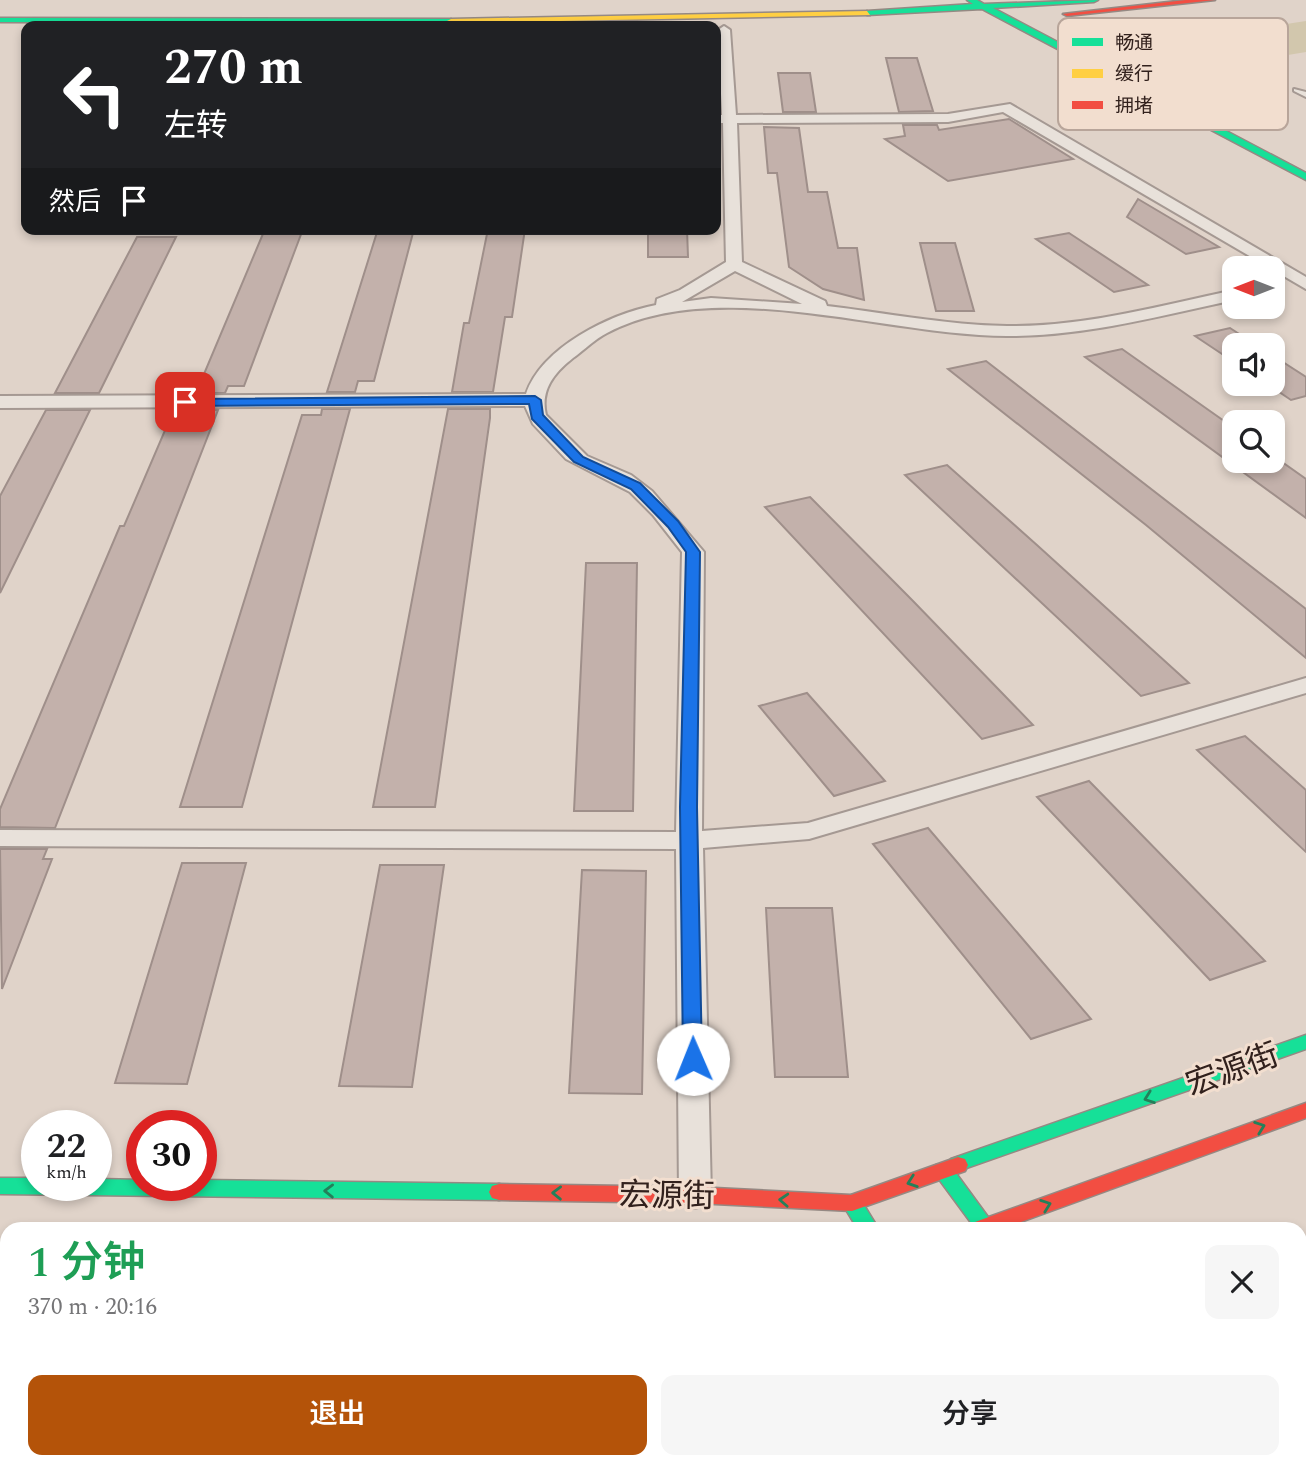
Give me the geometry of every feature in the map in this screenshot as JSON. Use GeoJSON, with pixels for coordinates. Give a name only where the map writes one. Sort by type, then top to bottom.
{"type":"FeatureCollection","features":[{"type":"Feature","properties":{"kind":"main road"},"geometry":{"type":"LineString","coordinates":[[0,6],[573,6],[832,0]]}},
{"type":"Feature","properties":{"kind":"main road"},"geometry":{"type":"LineString","coordinates":[[971,0],[1026,18],[1058,35]]}},
{"type":"Feature","properties":{"kind":"main road"},"geometry":{"type":"LineString","coordinates":[[721,30],[1094,0]]}},
{"type":"Feature","properties":{"kind":"main road"},"geometry":{"type":"LineString","coordinates":[[1026,18],[1211,0]]}},
{"type":"Feature","properties":{"kind":"main road"},"geometry":{"type":"LineString","coordinates":[[0,20],[618,20],[998,9],[1058,42]]}},
{"type":"Feature","properties":{"kind":"main road"},"geometry":{"type":"LineString","coordinates":[[0,32],[21,32]]}},
{"type":"Feature","properties":{"kind":"main road"},"geometry":{"type":"LineString","coordinates":[[1220,130],[1306,177]]}},
{"type":"Feature","properties":{"kind":"main road"},"geometry":{"type":"LineString","coordinates":[[1236,130],[1306,167]]}},
{"type":"Feature","properties":{"kind":"main road","name":"宏源街"},"geometry":{"type":"LineString","coordinates":[[0,1186],[695,1195],[852,1203],[1306,1042]]}},
{"type":"Feature","properties":{"kind":"main road"},"geometry":{"type":"LineString","coordinates":[[1000,1222],[1306,1110]]}},
{"type":"Feature","properties":{"kind":"main road"},"geometry":{"type":"LineString","coordinates":[[943,1171],[980,1222]]}},
{"type":"Feature","properties":{"kind":"main road"},"geometry":{"type":"LineString","coordinates":[[852,1203],[864,1222]]}},
{"type":"Feature","properties":{"kind":"street"},"geometry":{"type":"LineString","coordinates":[[721,74],[722,119],[734,179],[734,264]]}},
{"type":"Feature","properties":{"kind":"street"},"geometry":{"type":"LineString","coordinates":[[722,119],[948,118],[1005,107],[1304,282]]}},
{"type":"Feature","properties":{"kind":"street"},"geometry":{"type":"LineString","coordinates":[[721,179],[734,179]]}},
{"type":"Feature","properties":{"kind":"street"},"geometry":{"type":"LineString","coordinates":[[734,264],[807,298],[825,310]]}},
{"type":"Feature","properties":{"kind":"street"},"geometry":{"type":"LineString","coordinates":[[695,1195],[690,841],[693,552],[673,524],[635,486],[579,459],[537,416],[535,400],[539,380],[577,341],[686,293],[734,264]]}},
{"type":"Feature","properties":{"kind":"street"},"geometry":{"type":"LineString","coordinates":[[1285,285],[1304,282]]}},
{"type":"Feature","properties":{"kind":"street"},"geometry":{"type":"LineString","coordinates":[[637,314],[721,302],[825,310],[934,328],[1010,331],[1124,320],[1222,298]]}},
{"type":"Feature","properties":{"kind":"street"},"geometry":{"type":"LineString","coordinates":[[0,402],[535,400]]}},
{"type":"Feature","properties":{"kind":"street"},"geometry":{"type":"LineString","coordinates":[[0,838],[690,841],[808,831],[1306,685]]}},
{"type":"Feature","properties":{"kind":"lane"},"geometry":{"type":"LineString","coordinates":[[1296,90],[1306,95]]}},
{"type":"Feature","properties":{"kind":"shaded area"},"geometry":{"type":"Polygon","coordinates":[[[1306,21],[1306,52],[1288,55],[1288,24],[1306,21]]]}},
{"type":"Feature","properties":{"kind":"building"},"geometry":{"type":"Polygon","coordinates":[[[886,58],[917,58],[933,111],[899,112],[886,58]]]}},
{"type":"Feature","properties":{"kind":"building"},"geometry":{"type":"Polygon","coordinates":[[[778,73],[810,73],[816,112],[783,112],[778,73]]]}},
{"type":"Feature","properties":{"kind":"building"},"geometry":{"type":"Polygon","coordinates":[[[1009,119],[1073,159],[948,181],[885,139],[905,136],[903,125],[937,125],[939,130],[1009,119]]]}},
{"type":"Feature","properties":{"kind":"building"},"geometry":{"type":"Polygon","coordinates":[[[764,127],[799,128],[808,192],[827,192],[838,248],[857,248],[864,300],[823,289],[789,267],[777,173],[768,173],[764,127]]]}},
{"type":"Feature","properties":{"kind":"building"},"geometry":{"type":"Polygon","coordinates":[[[1138,199],[1219,247],[1186,254],[1127,217],[1138,199]]]}},
{"type":"Feature","properties":{"kind":"building"},"geometry":{"type":"Polygon","coordinates":[[[1069,233],[1148,285],[1114,292],[1036,239],[1069,233]]]}},
{"type":"Feature","properties":{"kind":"building"},"geometry":{"type":"Polygon","coordinates":[[[262,235],[301,235],[244,386],[228,386],[225,393],[196,393],[262,235]]]}},
{"type":"Feature","properties":{"kind":"building"},"geometry":{"type":"Polygon","coordinates":[[[376,235],[412,235],[374,381],[358,381],[355,392],[327,392],[376,235]]]}},
{"type":"Feature","properties":{"kind":"building"},"geometry":{"type":"Polygon","coordinates":[[[487,235],[524,235],[512,317],[505,317],[493,392],[452,392],[464,323],[469,323],[487,235]]]}},
{"type":"Feature","properties":{"kind":"building"},"geometry":{"type":"Polygon","coordinates":[[[648,235],[687,235],[688,257],[648,257],[648,235]]]}},
{"type":"Feature","properties":{"kind":"building"},"geometry":{"type":"Polygon","coordinates":[[[137,237],[176,237],[99,393],[55,393],[137,237]]]}},
{"type":"Feature","properties":{"kind":"building"},"geometry":{"type":"Polygon","coordinates":[[[920,243],[955,243],[974,311],[936,311],[920,243]]]}},
{"type":"Feature","properties":{"kind":"building"},"geometry":{"type":"Polygon","coordinates":[[[1230,328],[1238,333],[1222,333],[1222,354],[1195,336],[1230,328]]]}},
{"type":"Feature","properties":{"kind":"building"},"geometry":{"type":"Polygon","coordinates":[[[1122,349],[1222,420],[1222,457],[1085,357],[1122,349]]]}},
{"type":"Feature","properties":{"kind":"building"},"geometry":{"type":"Polygon","coordinates":[[[986,361],[1306,609],[1306,658],[1146,525],[948,369],[986,361]]]}},
{"type":"Feature","properties":{"kind":"building"},"geometry":{"type":"Polygon","coordinates":[[[1285,363],[1306,377],[1306,396],[1291,400],[1285,396],[1285,363]]]}},
{"type":"Feature","properties":{"kind":"building"},"geometry":{"type":"Polygon","coordinates":[[[322,409],[350,409],[242,807],[180,807],[302,415],[321,415],[322,409]]]}},
{"type":"Feature","properties":{"kind":"building"},"geometry":{"type":"Polygon","coordinates":[[[448,409],[490,409],[490,418],[435,807],[373,807],[448,409]]]}},
{"type":"Feature","properties":{"kind":"building"},"geometry":{"type":"Polygon","coordinates":[[[46,410],[90,410],[0,593],[0,496],[46,410]]]}},
{"type":"Feature","properties":{"kind":"building"},"geometry":{"type":"Polygon","coordinates":[[[189,410],[218,410],[55,828],[0,827],[0,809],[120,526],[124,526],[172,414],[188,414],[189,410]]]}},
{"type":"Feature","properties":{"kind":"building"},"geometry":{"type":"Polygon","coordinates":[[[1285,464],[1306,479],[1306,518],[1244,473],[1285,473],[1285,464]]]}},
{"type":"Feature","properties":{"kind":"building"},"geometry":{"type":"Polygon","coordinates":[[[947,465],[1189,683],[1141,696],[905,475],[947,465]]]}},
{"type":"Feature","properties":{"kind":"building"},"geometry":{"type":"Polygon","coordinates":[[[810,497],[1033,725],[982,739],[765,507],[810,497]]]}},
{"type":"Feature","properties":{"kind":"building"},"geometry":{"type":"Polygon","coordinates":[[[586,563],[637,563],[633,811],[574,811],[586,563]]]}},
{"type":"Feature","properties":{"kind":"building"},"geometry":{"type":"Polygon","coordinates":[[[807,693],[885,781],[834,796],[759,706],[807,693]]]}},
{"type":"Feature","properties":{"kind":"building"},"geometry":{"type":"Polygon","coordinates":[[[1245,736],[1306,790],[1306,852],[1197,750],[1245,736]]]}},
{"type":"Feature","properties":{"kind":"building"},"geometry":{"type":"Polygon","coordinates":[[[1089,781],[1265,961],[1210,980],[1037,797],[1089,781]]]}},
{"type":"Feature","properties":{"kind":"building"},"geometry":{"type":"Polygon","coordinates":[[[928,828],[1091,1019],[1031,1039],[873,844],[928,828]]]}},
{"type":"Feature","properties":{"kind":"building"},"geometry":{"type":"Polygon","coordinates":[[[0,849],[47,849],[43,859],[52,859],[2,989],[0,849]]]}},
{"type":"Feature","properties":{"kind":"building"},"geometry":{"type":"Polygon","coordinates":[[[182,863],[246,863],[187,1084],[115,1083],[182,863]]]}},
{"type":"Feature","properties":{"kind":"building"},"geometry":{"type":"Polygon","coordinates":[[[380,865],[444,865],[412,1087],[339,1086],[380,865]]]}},
{"type":"Feature","properties":{"kind":"building"},"geometry":{"type":"Polygon","coordinates":[[[582,870],[646,871],[642,1094],[569,1093],[582,870]]]}},
{"type":"Feature","properties":{"kind":"building"},"geometry":{"type":"Polygon","coordinates":[[[766,908],[832,908],[848,1077],[775,1077],[766,908]]]}},
{"type":"Feature","properties":{"kind":"traffic: fast"},"geometry":{"type":"LineString","coordinates":[[971,0],[1058,46]]}},
{"type":"Feature","properties":{"kind":"traffic: fast"},"geometry":{"type":"LineString","coordinates":[[867,13],[1094,0]]}},
{"type":"Feature","properties":{"kind":"traffic: fast"},"geometry":{"type":"LineString","coordinates":[[0,20],[451,21]]}},
{"type":"Feature","properties":{"kind":"traffic: fast"},"geometry":{"type":"LineString","coordinates":[[1217,130],[1306,177]]}},
{"type":"Feature","properties":{"kind":"traffic: fast"},"geometry":{"type":"LineString","coordinates":[[958,1165],[1306,1042]]}},
{"type":"Feature","properties":{"kind":"traffic: fast"},"geometry":{"type":"LineString","coordinates":[[943,1171],[981,1222]]}},
{"type":"Feature","properties":{"kind":"traffic: fast"},"geometry":{"type":"LineString","coordinates":[[0,1186],[499,1192]]}},
{"type":"Feature","properties":{"kind":"traffic: fast"},"geometry":{"type":"LineString","coordinates":[[852,1203],[864,1222]]}},
{"type":"Feature","properties":{"kind":"traffic: slow"},"geometry":{"type":"LineString","coordinates":[[451,21],[867,13]]}},
{"type":"Feature","properties":{"kind":"traffic: jam"},"geometry":{"type":"LineString","coordinates":[[1067,14],[1211,0]]}},
{"type":"Feature","properties":{"kind":"traffic: jam"},"geometry":{"type":"LineString","coordinates":[[998,1222],[1306,1110]]}},
{"type":"Feature","properties":{"kind":"traffic: jam"},"geometry":{"type":"LineString","coordinates":[[499,1192],[695,1195],[852,1203],[958,1165]]}},
{"type":"Feature","properties":{"kind":"route"},"geometry":{"type":"LineString","coordinates":[[185,402],[535,400],[537,416],[579,459],[635,486],[673,524],[693,552],[689,807],[693,1059]]}}]}
